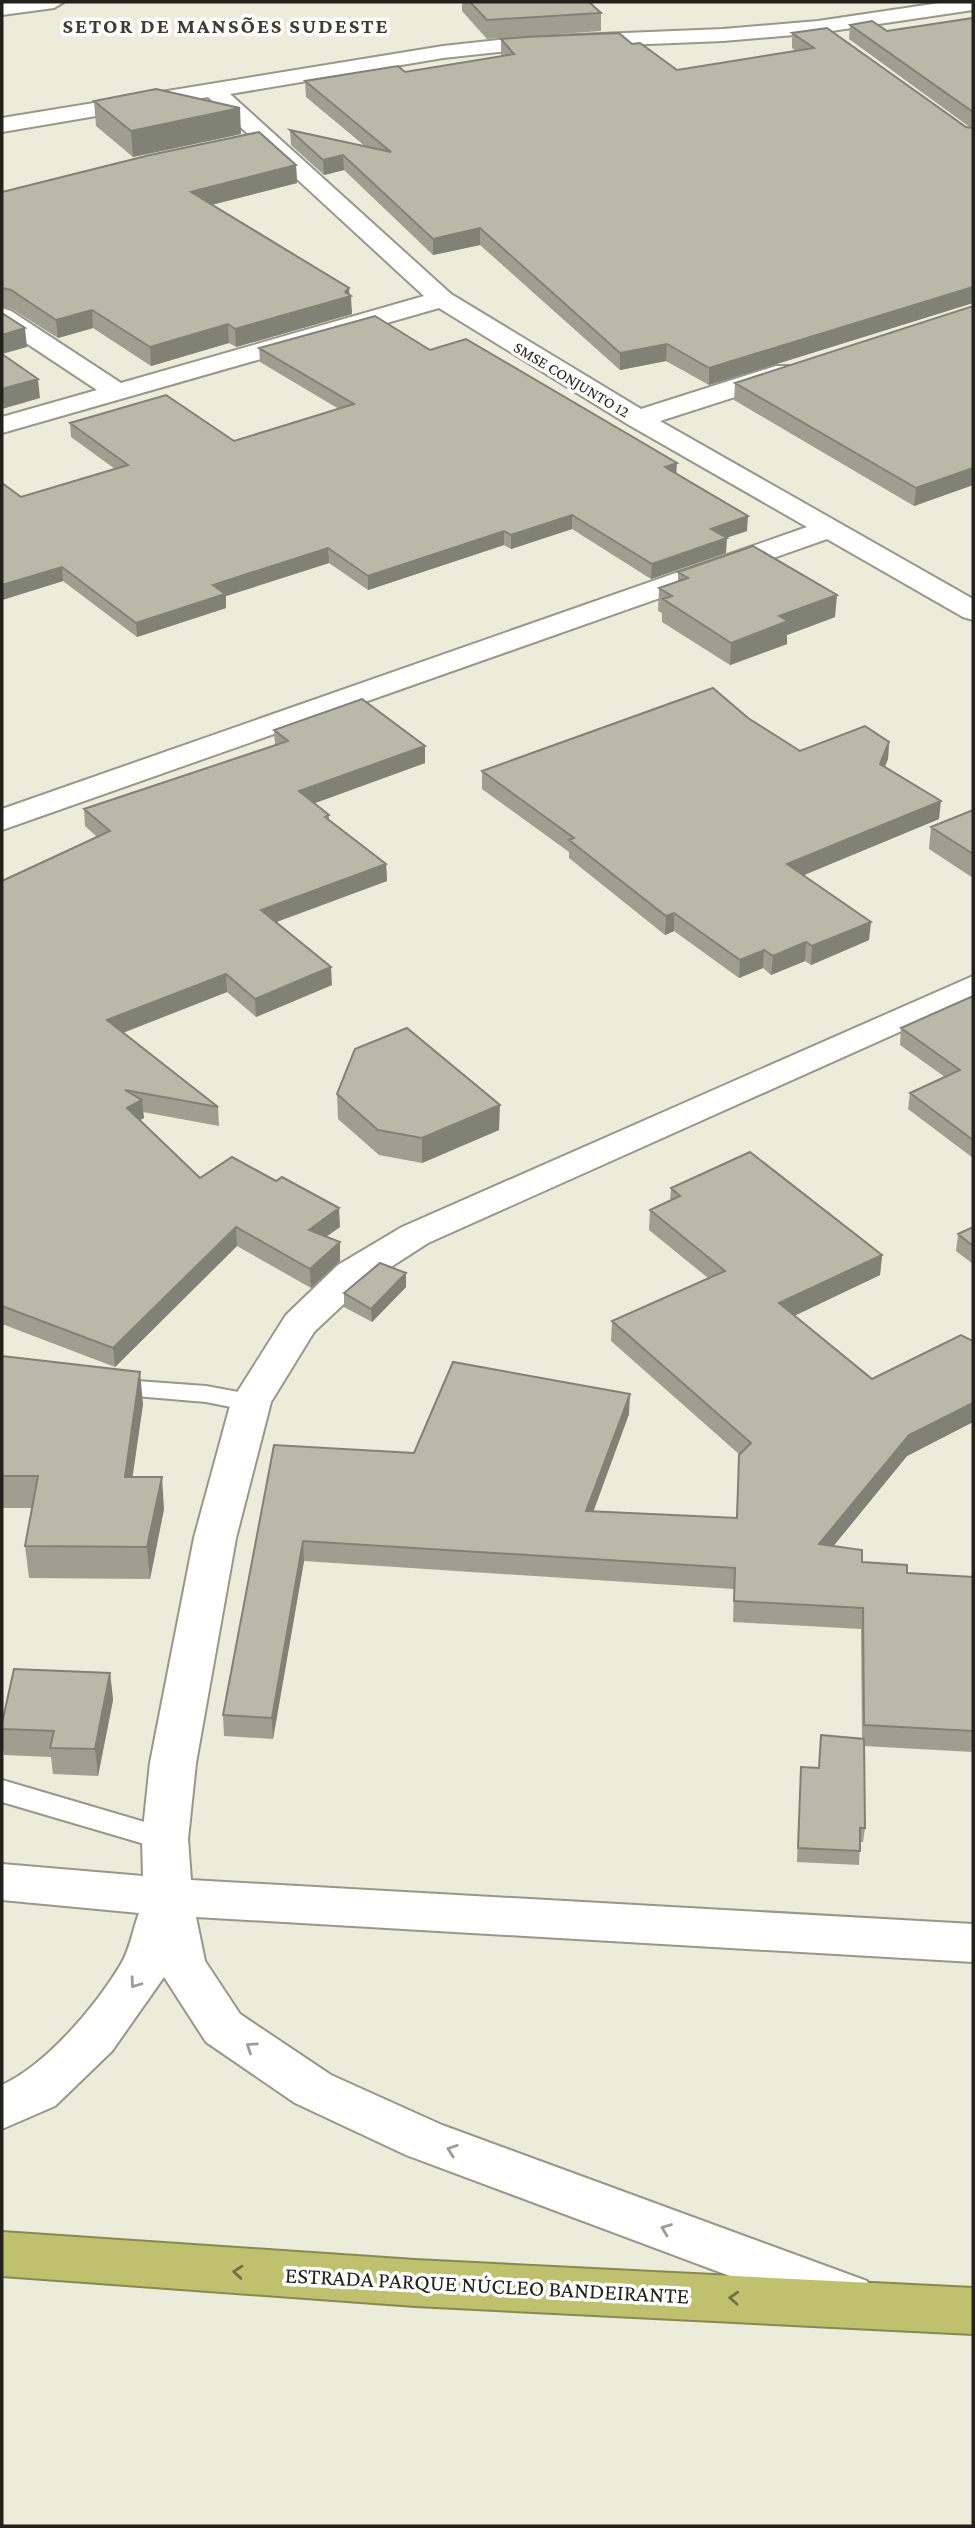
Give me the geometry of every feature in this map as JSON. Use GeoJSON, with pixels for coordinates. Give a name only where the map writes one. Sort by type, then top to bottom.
{"type":"FeatureCollection","features":[{"type":"Feature","properties":{"kind":"highway","name":"ESTRADA PARQUE NÚCLEO BANDEIRANTE"},"geometry":{"type":"LineString","coordinates":[[2,2254],[415,2283],[973,2311]]}},
{"type":"Feature","properties":{"kind":"street"},"geometry":{"type":"LineString","coordinates":[[2,9],[54,2]]}},
{"type":"Feature","properties":{"kind":"street"},"geometry":{"type":"LineString","coordinates":[[2,125],[443,52],[526,43],[723,35],[818,27],[973,4]]}},
{"type":"Feature","properties":{"kind":"street","name":"SMSE CONJUNTO 12"},"geometry":{"type":"LineString","coordinates":[[213,90],[442,299],[638,419],[973,611]]}},
{"type":"Feature","properties":{"kind":"street"},"geometry":{"type":"LineString","coordinates":[[241,143],[268,138]]}},
{"type":"Feature","properties":{"kind":"street"},"geometry":{"type":"LineString","coordinates":[[2,425],[442,299]]}},
{"type":"Feature","properties":{"kind":"street"},"geometry":{"type":"LineString","coordinates":[[2,316],[118,392]]}},
{"type":"Feature","properties":{"kind":"street"},"geometry":{"type":"LineString","coordinates":[[638,419],[806,366]]}},
{"type":"Feature","properties":{"kind":"street"},"geometry":{"type":"LineString","coordinates":[[2,820],[829,529]]}},
{"type":"Feature","properties":{"kind":"street"},"geometry":{"type":"LineString","coordinates":[[867,2304],[424,2140],[313,2089],[223,2028],[183,1965],[168,1897],[165,1839],[173,1763],[215,1538],[251,1402],[300,1324],[352,1274],[415,1235],[973,986]]}},
{"type":"Feature","properties":{"kind":"street"},"geometry":{"type":"LineString","coordinates":[[2,1882],[168,1897],[973,1942]]}},
{"type":"Feature","properties":{"kind":"street"},"geometry":{"type":"LineString","coordinates":[[2,2108],[37,2092],[95,2037],[144,1969],[168,1897]]}},
{"type":"Feature","properties":{"kind":"lane"},"geometry":{"type":"LineString","coordinates":[[818,27],[840,43]]}},
{"type":"Feature","properties":{"kind":"lane"},"geometry":{"type":"LineString","coordinates":[[83,1385],[206,1394],[251,1402]]}},
{"type":"Feature","properties":{"kind":"lane"},"geometry":{"type":"LineString","coordinates":[[2,1791],[165,1839]]}},
{"type":"Feature","properties":{"kind":"building"},"geometry":{"type":"Polygon","coordinates":[[[470,2],[589,2],[601,13],[487,20],[470,2]]]}},
{"type":"Feature","properties":{"kind":"building"},"geometry":{"type":"Polygon","coordinates":[[[973,18],[973,112],[850,25],[872,21],[887,31],[973,18]]]}},
{"type":"Feature","properties":{"kind":"building"},"geometry":{"type":"Polygon","coordinates":[[[827,28],[966,127],[973,128],[973,287],[709,368],[667,344],[620,353],[480,228],[433,239],[343,155],[323,160],[290,130],[391,152],[305,81],[398,66],[405,72],[514,54],[501,39],[619,33],[632,44],[640,43],[677,70],[814,48],[792,33],[827,28]]]}},
{"type":"Feature","properties":{"kind":"building"},"geometry":{"type":"Polygon","coordinates":[[[156,89],[240,108],[131,131],[94,101],[156,89]]]}},
{"type":"Feature","properties":{"kind":"building"},"geometry":{"type":"Polygon","coordinates":[[[259,132],[296,165],[191,192],[349,288],[345,292],[351,296],[235,329],[228,324],[150,347],[92,310],[56,320],[11,290],[2,288],[2,192],[150,155],[259,132]]]}},
{"type":"Feature","properties":{"kind":"building"},"geometry":{"type":"Polygon","coordinates":[[[973,306],[973,468],[916,488],[735,383],[973,306]]]}},
{"type":"Feature","properties":{"kind":"building"},"geometry":{"type":"Polygon","coordinates":[[[2,313],[25,328],[2,335],[2,313]]]}},
{"type":"Feature","properties":{"kind":"building"},"geometry":{"type":"Polygon","coordinates":[[[375,316],[430,350],[466,339],[677,463],[665,467],[748,516],[711,529],[727,538],[652,564],[572,515],[511,535],[504,531],[368,576],[328,548],[213,585],[225,594],[136,623],[62,567],[2,585],[2,483],[21,497],[128,465],[70,423],[166,395],[234,441],[354,404],[259,348],[375,316]]]}},
{"type":"Feature","properties":{"kind":"building"},"geometry":{"type":"Polygon","coordinates":[[[2,354],[38,379],[2,389],[2,354]]]}},
{"type":"Feature","properties":{"kind":"building"},"geometry":{"type":"Polygon","coordinates":[[[753,546],[837,595],[779,616],[788,621],[731,643],[663,599],[672,596],[659,588],[688,578],[678,572],[753,546]]]}},
{"type":"Feature","properties":{"kind":"building"},"geometry":{"type":"Polygon","coordinates":[[[713,688],[748,718],[800,751],[865,726],[889,742],[880,764],[941,801],[787,864],[871,922],[812,946],[806,942],[773,956],[764,950],[740,960],[674,913],[666,916],[569,840],[574,838],[482,771],[713,688]]]}},
{"type":"Feature","properties":{"kind":"building"},"geometry":{"type":"Polygon","coordinates":[[[362,699],[425,746],[299,791],[329,815],[325,817],[386,864],[261,910],[331,967],[255,999],[226,974],[107,1020],[218,1107],[125,1090],[142,1100],[127,1108],[200,1178],[232,1157],[276,1181],[282,1177],[339,1208],[309,1230],[340,1242],[310,1269],[236,1227],[113,1348],[2,1306],[2,881],[110,831],[84,809],[288,741],[274,730],[362,699]]]}},
{"type":"Feature","properties":{"kind":"building"},"geometry":{"type":"Polygon","coordinates":[[[973,810],[973,854],[931,827],[973,810]]]}},
{"type":"Feature","properties":{"kind":"building"},"geometry":{"type":"Polygon","coordinates":[[[973,996],[973,1140],[910,1093],[960,1070],[901,1028],[973,996]]]}},
{"type":"Feature","properties":{"kind":"building"},"geometry":{"type":"Polygon","coordinates":[[[407,1028],[500,1105],[422,1138],[378,1130],[337,1094],[355,1049],[407,1028]]]}},
{"type":"Feature","properties":{"kind":"building"},"geometry":{"type":"Polygon","coordinates":[[[750,1152],[882,1255],[779,1303],[872,1379],[961,1335],[973,1341],[973,1403],[909,1435],[819,1544],[862,1550],[862,1562],[907,1565],[907,1573],[973,1577],[973,1731],[864,1725],[863,1608],[734,1601],[735,1568],[303,1541],[272,1718],[223,1715],[274,1445],[414,1453],[453,1362],[630,1394],[586,1511],[737,1518],[739,1455],[751,1443],[612,1321],[725,1271],[650,1210],[680,1196],[671,1188],[750,1152]]]}},
{"type":"Feature","properties":{"kind":"building"},"geometry":{"type":"Polygon","coordinates":[[[973,1227],[973,1246],[958,1234],[973,1227]]]}},
{"type":"Feature","properties":{"kind":"building"},"geometry":{"type":"Polygon","coordinates":[[[380,1263],[406,1273],[371,1309],[344,1293],[380,1263]]]}},
{"type":"Feature","properties":{"kind":"building"},"geometry":{"type":"Polygon","coordinates":[[[2,1356],[140,1372],[125,1477],[162,1477],[147,1547],[25,1546],[38,1476],[2,1476],[2,1356]]]}},
{"type":"Feature","properties":{"kind":"building"},"geometry":{"type":"Polygon","coordinates":[[[14,1669],[110,1673],[95,1749],[50,1748],[54,1731],[2,1729],[14,1669]]]}},
{"type":"Feature","properties":{"kind":"building"},"geometry":{"type":"Polygon","coordinates":[[[821,1735],[864,1739],[865,1828],[860,1828],[860,1851],[798,1848],[801,1767],[819,1768],[821,1735]]]}},
{"type":"Feature","properties":{"kind":"district","name":"SETOR DE MANSÕES SUDESTE"},"geometry":{"type":"Point","coordinates":[226,26]}}]}
